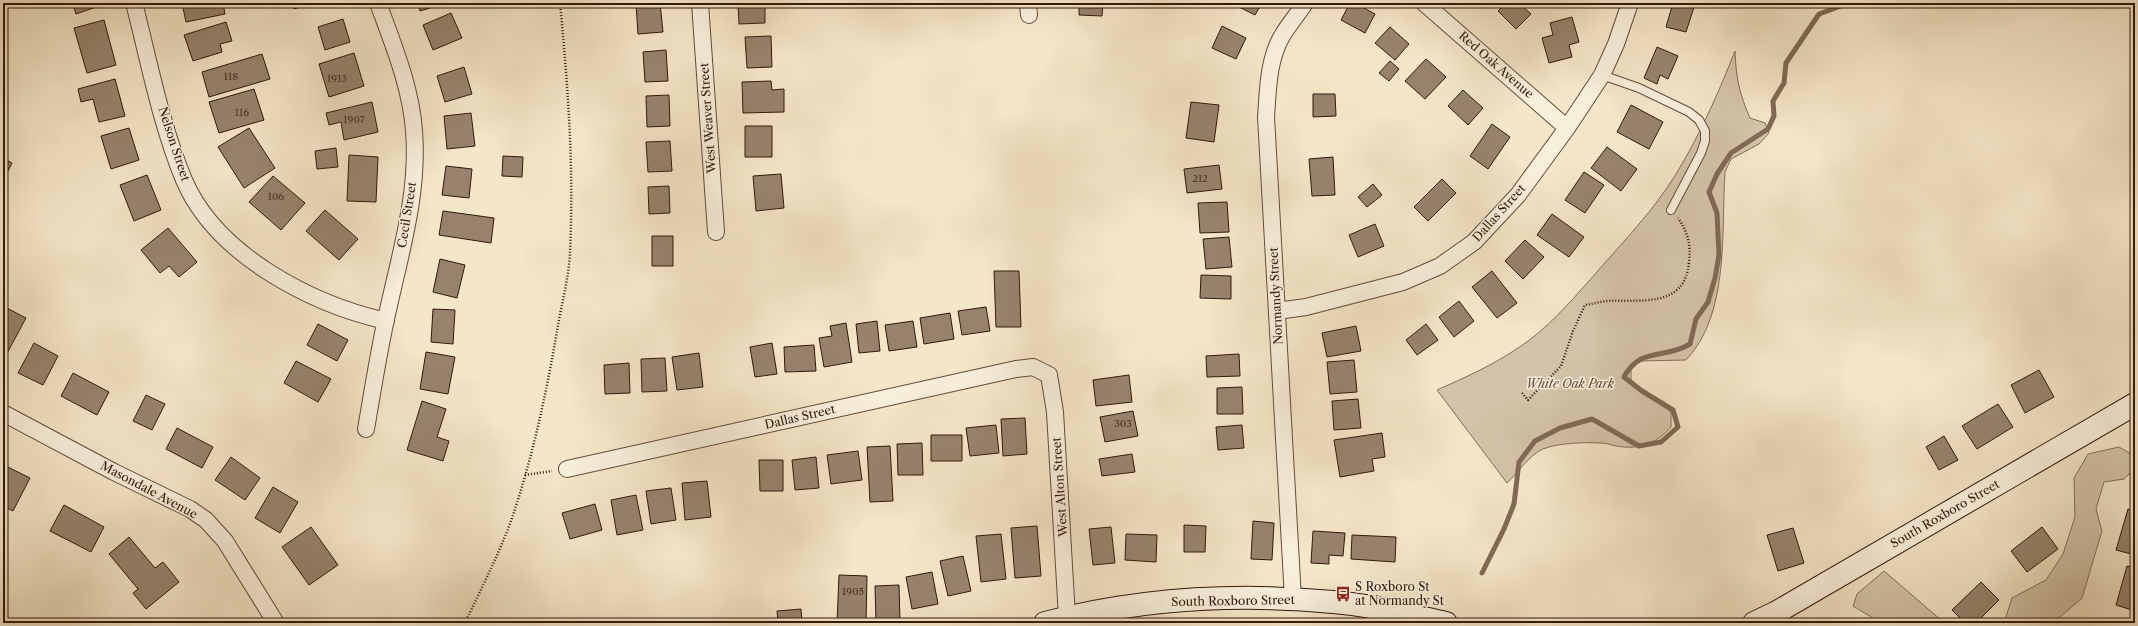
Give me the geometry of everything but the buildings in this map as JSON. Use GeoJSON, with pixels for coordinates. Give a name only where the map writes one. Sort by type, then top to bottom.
{"type":"FeatureCollection","features":[{"type":"Feature","properties":{"kind":"street","name":"Nelson Street"},"geometry":{"type":"LineString","coordinates":[[134,3],[170,139],[185,181],[210,223],[249,259],[299,289],[331,304],[365,316],[386,321]]}},
{"type":"Feature","properties":{"kind":"street","name":"Cecil Street"},"geometry":{"type":"LineString","coordinates":[[366,429],[386,321],[409,221],[415,165],[414,130],[408,96],[400,67],[378,3]]}},
{"type":"Feature","properties":{"kind":"street","name":"West Weaver Street"},"geometry":{"type":"LineString","coordinates":[[700,3],[716,232]]}},
{"type":"Feature","properties":{"kind":"street","name":"Normandy Street"},"geometry":{"type":"LineString","coordinates":[[1293,599],[1266,117],[1268,88],[1275,50],[1282,36],[1305,3]]}},
{"type":"Feature","properties":{"kind":"street","name":"Red Oak Avenue"},"geometry":{"type":"LineString","coordinates":[[1424,3],[1567,128]]}},
{"type":"Feature","properties":{"kind":"street","name":"Dallas Street"},"geometry":{"type":"LineString","coordinates":[[1277,311],[1306,307],[1403,282],[1440,266],[1474,242],[1513,200],[1567,128],[1602,75],[1616,44],[1630,3]]}},
{"type":"Feature","properties":{"kind":"street","name":"Dallas Street"},"geometry":{"type":"LineString","coordinates":[[567,469],[1016,369],[1034,367]]}},
{"type":"Feature","properties":{"kind":"street","name":"West Alton Street"},"geometry":{"type":"LineString","coordinates":[[1034,367],[1049,375],[1055,412],[1067,617]]}},
{"type":"Feature","properties":{"kind":"street","name":"South Roxboro Street"},"geometry":{"type":"LineString","coordinates":[[1754,623],[1777,612],[2135,404]]}},
{"type":"Feature","properties":{"kind":"street","name":"Masondale Avenue"},"geometry":{"type":"LineString","coordinates":[[3,412],[114,472],[190,509],[206,520],[225,541],[276,623]]}},
{"type":"Feature","properties":{"kind":"street","name":"South Roxboro Street"},"geometry":{"type":"LineString","coordinates":[[1045,623],[1067,617],[1147,604],[1200,600],[1293,599],[1334,602],[1446,623]]}},
{"type":"Feature","properties":{"kind":"lane"},"geometry":{"type":"LineString","coordinates":[[1602,75],[1639,88],[1689,112],[1699,120],[1705,131],[1705,141],[1701,153],[1671,210]]}},
{"type":"Feature","properties":{"kind":"path"},"geometry":{"type":"LineString","coordinates":[[465,623],[491,570],[510,522],[525,475],[550,369],[570,254],[571,174],[569,92],[560,3]]}},
{"type":"Feature","properties":{"kind":"path"},"geometry":{"type":"LineString","coordinates":[[1522,393],[1528,400],[1561,366],[1573,331],[1585,305],[1606,301],[1641,302],[1662,298],[1681,288],[1688,275],[1691,250],[1685,230],[1671,210]]}},
{"type":"Feature","properties":{"kind":"path"},"geometry":{"type":"LineString","coordinates":[[525,475],[567,469]]}},
{"type":"Feature","properties":{"kind":"green space","name":"White Oak Park"},"geometry":{"type":"Polygon","coordinates":[[[1735,51],[1739,85],[1746,109],[1750,118],[1765,123],[1769,133],[1759,144],[1731,159],[1725,172],[1723,245],[1717,296],[1710,320],[1700,341],[1686,360],[1640,361],[1631,369],[1631,384],[1640,392],[1671,412],[1671,427],[1653,442],[1640,446],[1625,447],[1603,443],[1572,443],[1543,449],[1533,455],[1507,483],[1437,390],[1496,361],[1527,342],[1568,304],[1628,237],[1658,200],[1685,159],[1708,114],[1735,51]]]}},
{"type":"Feature","properties":{"kind":"green space"},"geometry":{"type":"Polygon","coordinates":[[[2119,447],[2135,456],[2135,468],[2124,479],[2104,482],[2096,509],[2102,531],[2082,598],[2053,623],[2004,623],[2012,598],[2046,580],[2063,554],[2075,517],[2074,478],[2088,454],[2119,447]]]}},
{"type":"Feature","properties":{"kind":"green space"},"geometry":{"type":"Polygon","coordinates":[[[1884,571],[1946,623],[1881,623],[1853,606],[1857,594],[1884,571]]]}},
{"type":"Feature","properties":{"kind":"green space"},"geometry":{"type":"Polygon","coordinates":[[[1227,620],[1327,621],[1341,623],[1149,623],[1227,620]]]}},
{"type":"Feature","properties":{"kind":"waterway"},"geometry":{"type":"LineString","coordinates":[[1482,573],[1504,529],[1514,504],[1519,462],[1535,441],[1560,428],[1592,419],[1639,446],[1661,442],[1678,427],[1673,410],[1642,391],[1624,377],[1631,367],[1645,357],[1671,352],[1690,344],[1696,319],[1708,302],[1715,278],[1719,255],[1717,213],[1709,192],[1717,174],[1731,153],[1768,129],[1774,116],[1773,101],[1784,83],[1786,63],[1819,14],[1849,3]]}},
{"type":"Feature","properties":{"kind":"place","name":"S Roxboro St at Normandy St"},"geometry":{"type":"Point","coordinates":[1343,594]}}]}
